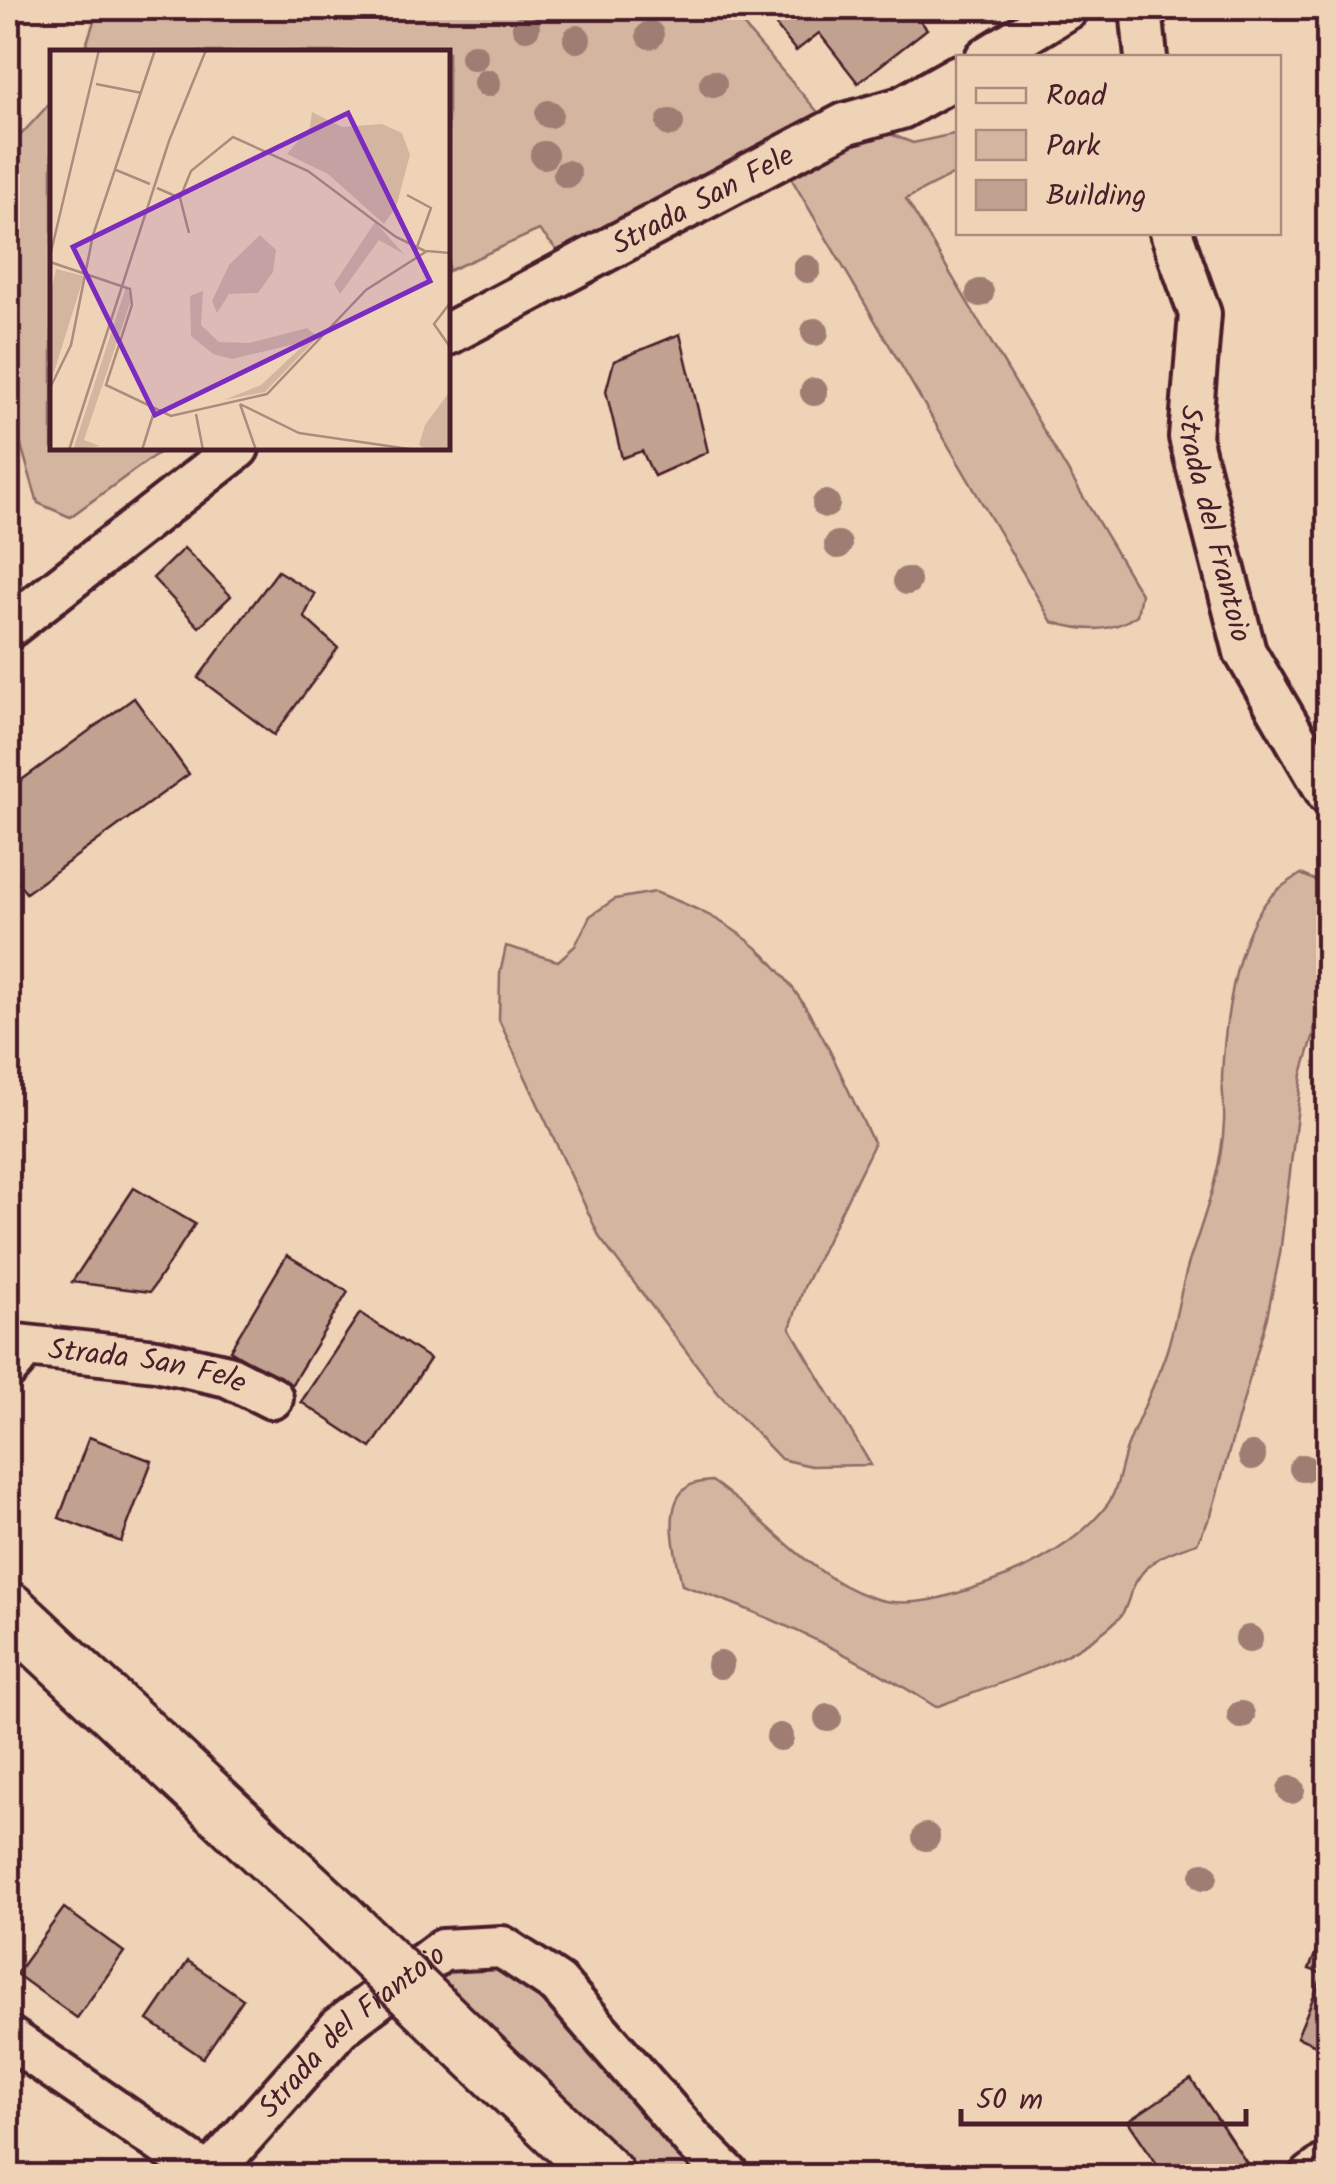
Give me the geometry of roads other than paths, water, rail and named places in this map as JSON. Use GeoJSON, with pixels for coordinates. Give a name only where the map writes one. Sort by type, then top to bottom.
{"type":"FeatureCollection","features":[{"type":"Feature","properties":{"kind":"highway"},"geometry":{"type":"LineString","coordinates":[[8,1610],[606,2176]]}},
{"type":"Feature","properties":{"kind":"street"},"geometry":{"type":"LineString","coordinates":[[990,55],[1042,20],[1068,8]]}},
{"type":"Feature","properties":{"kind":"street"},"geometry":{"type":"LineString","coordinates":[[1142,8],[1146,55]]}},
{"type":"Feature","properties":{"kind":"street","name":"Strada San Fele"},"geometry":{"type":"LineString","coordinates":[[450,333],[845,124],[901,108],[956,77]]}},
{"type":"Feature","properties":{"kind":"street","name":"Strada del Frantoio"},"geometry":{"type":"LineString","coordinates":[[1173,235],[1200,314],[1190,437],[1245,652],[1328,794]]}},
{"type":"Feature","properties":{"kind":"street"},"geometry":{"type":"LineString","coordinates":[[8,628],[235,450]]}},
{"type":"Feature","properties":{"kind":"street","name":"Strada San Fele"},"geometry":{"type":"LineString","coordinates":[[11,1348],[174,1364],[228,1376],[272,1398]]}},
{"type":"Feature","properties":{"kind":"street","name":"Strada del Frantoio"},"geometry":{"type":"LineString","coordinates":[[209,2176],[339,2028],[442,1950],[502,1947],[558,1984],[693,2140],[730,2176]]}},
{"type":"Feature","properties":{"kind":"street"},"geometry":{"type":"LineString","coordinates":[[8,2037],[209,2176]]}},
{"type":"Feature","properties":{"kind":"street"},"geometry":{"type":"LineString","coordinates":[[1311,2176],[1328,2163]]}}]}
